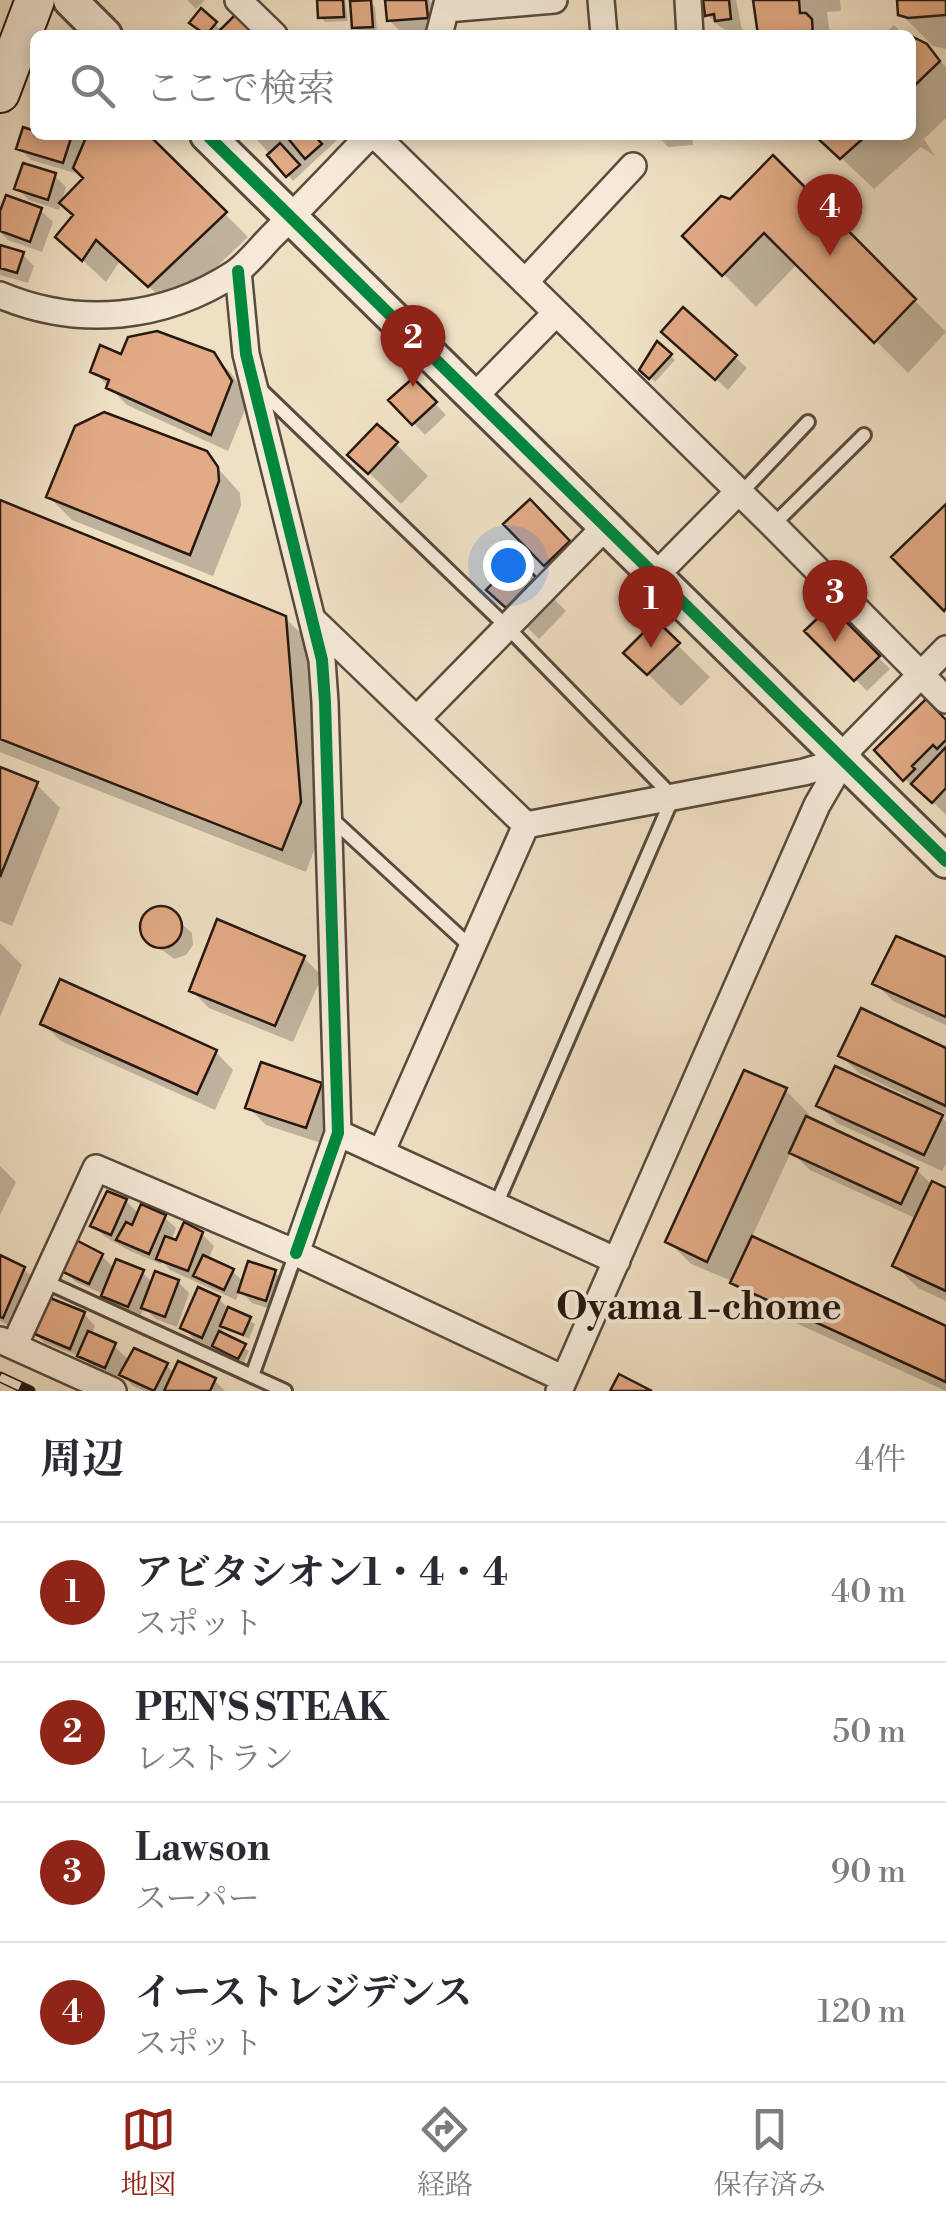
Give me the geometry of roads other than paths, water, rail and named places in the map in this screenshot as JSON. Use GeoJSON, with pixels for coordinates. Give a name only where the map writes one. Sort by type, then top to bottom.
{"type":"FeatureCollection","features":[{"type":"Feature","properties":{"kind":"main road"},"geometry":{"type":"LineString","coordinates":[[0,93],[35,0]]}},
{"type":"Feature","properties":{"kind":"street"},"geometry":{"type":"LineString","coordinates":[[70,0],[101,30]]}},
{"type":"Feature","properties":{"kind":"street"},"geometry":{"type":"LineString","coordinates":[[238,0],[269,30]]}},
{"type":"Feature","properties":{"kind":"street"},"geometry":{"type":"LineString","coordinates":[[440,30],[447,4],[554,0]]}},
{"type":"Feature","properties":{"kind":"street"},"geometry":{"type":"LineString","coordinates":[[602,0],[604,30]]}},
{"type":"Feature","properties":{"kind":"street"},"geometry":{"type":"LineString","coordinates":[[688,0],[690,30]]}},
{"type":"Feature","properties":{"kind":"street"},"geometry":{"type":"LineString","coordinates":[[212,140],[946,861]]}},
{"type":"Feature","properties":{"kind":"street"},"geometry":{"type":"LineString","coordinates":[[0,295],[53,312],[90,316],[158,309],[193,297],[238,271],[368,140]]}},
{"type":"Feature","properties":{"kind":"street"},"geometry":{"type":"LineString","coordinates":[[378,140],[773,525],[946,700]]}},
{"type":"Feature","properties":{"kind":"street"},"geometry":{"type":"LineString","coordinates":[[526,282],[632,166]]}},
{"type":"Feature","properties":{"kind":"street"},"geometry":{"type":"LineString","coordinates":[[238,271],[252,382],[322,660],[338,1133],[296,1253]]}},
{"type":"Feature","properties":{"kind":"street"},"geometry":{"type":"LineString","coordinates":[[473,398],[556,313]]}},
{"type":"Feature","properties":{"kind":"street"},"geometry":{"type":"LineString","coordinates":[[656,575],[739,493]]}},
{"type":"Feature","properties":{"kind":"street"},"geometry":{"type":"LineString","coordinates":[[418,718],[606,526]]}},
{"type":"Feature","properties":{"kind":"street"},"geometry":{"type":"LineString","coordinates":[[312,619],[526,825]]}},
{"type":"Feature","properties":{"kind":"street"},"geometry":{"type":"LineString","coordinates":[[113,1391],[7,1343],[44,1281],[96,1168],[296,1253],[562,1385],[817,805],[852,745],[946,649]]}},
{"type":"Feature","properties":{"kind":"street"},"geometry":{"type":"LineString","coordinates":[[526,825],[804,772],[842,761]]}},
{"type":"Feature","properties":{"kind":"street"},"geometry":{"type":"LineString","coordinates":[[381,1153],[526,825]]}},
{"type":"Feature","properties":{"kind":"street"},"geometry":{"type":"LineString","coordinates":[[338,1133],[617,1261]]}},
{"type":"Feature","properties":{"kind":"lane"},"geometry":{"type":"LineString","coordinates":[[252,382],[507,627],[673,797],[496,1205]]}},
{"type":"Feature","properties":{"kind":"lane"},"geometry":{"type":"LineString","coordinates":[[739,493],[808,422]]}},
{"type":"Feature","properties":{"kind":"lane"},"geometry":{"type":"LineString","coordinates":[[773,525],[864,435]]}},
{"type":"Feature","properties":{"kind":"lane"},"geometry":{"type":"LineString","coordinates":[[330,817],[472,948]]}},
{"type":"Feature","properties":{"kind":"lane"},"geometry":{"type":"LineString","coordinates":[[252,1376],[296,1253]]}},
{"type":"Feature","properties":{"kind":"lane"},"geometry":{"type":"LineString","coordinates":[[44,1281],[285,1391]]}},
{"type":"Feature","properties":{"kind":"railway"},"geometry":{"type":"LineString","coordinates":[[0,1377],[30,1391]]}},
{"type":"Feature","properties":{"kind":"place","name":"イーストレジデンス"},"geometry":{"type":"Point","coordinates":[830,256]}},
{"type":"Feature","properties":{"kind":"place","name":"PEN'S STEAK"},"geometry":{"type":"Point","coordinates":[413,387]}},
{"type":"Feature","properties":{"kind":"place","name":"Lawson"},"geometry":{"type":"Point","coordinates":[835,642]}},
{"type":"Feature","properties":{"kind":"place","name":"アビタシオン1・4・4"},"geometry":{"type":"Point","coordinates":[651,648]}},
{"type":"Feature","properties":{"kind":"district","name":"Oyama 1-chome"},"geometry":{"type":"Point","coordinates":[699,1306]}}]}
